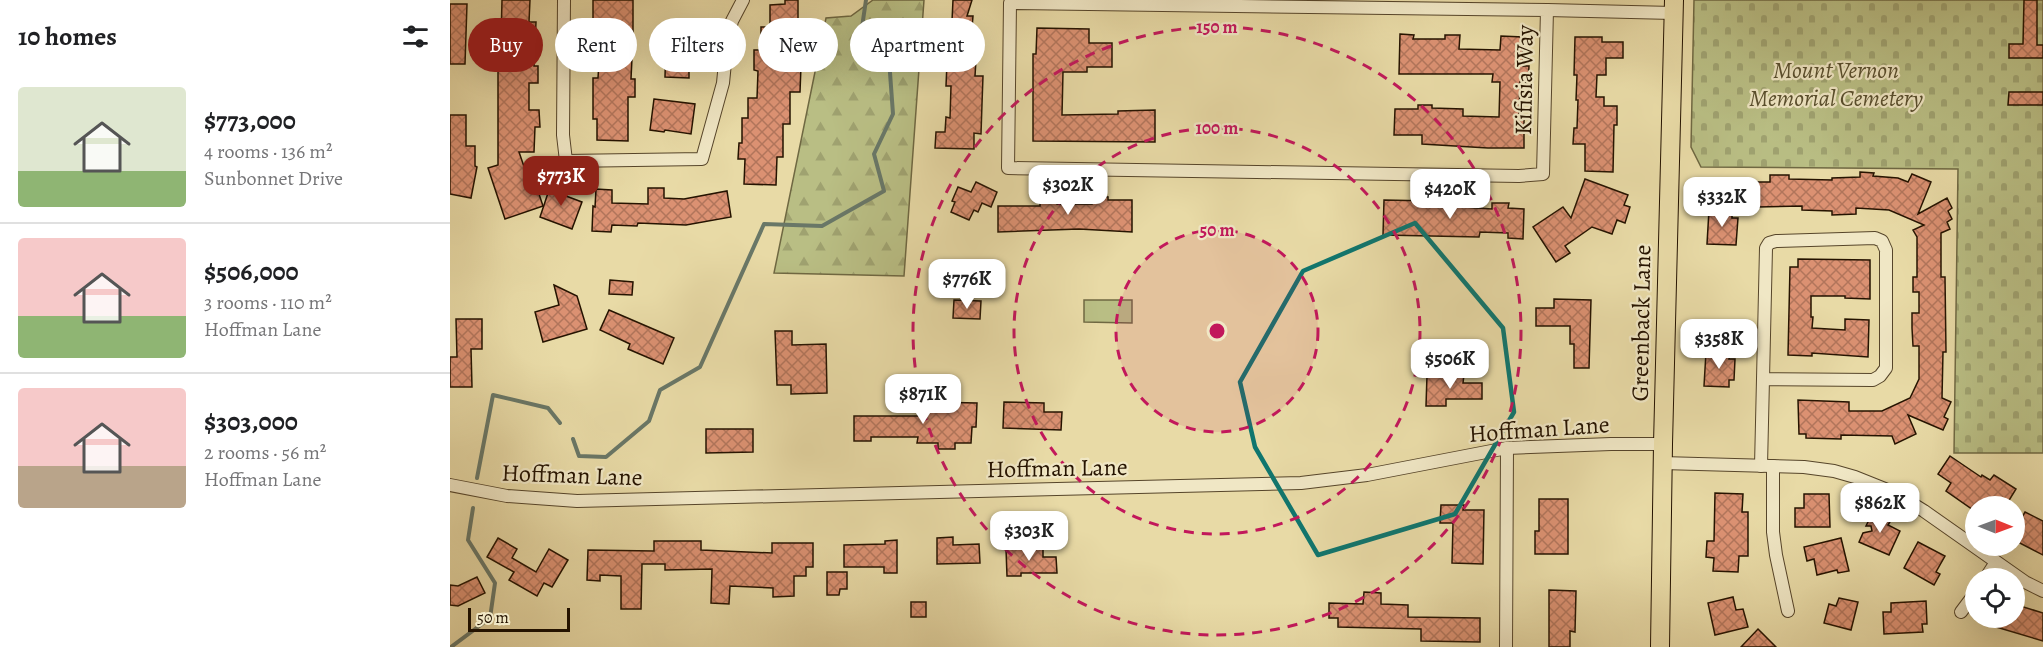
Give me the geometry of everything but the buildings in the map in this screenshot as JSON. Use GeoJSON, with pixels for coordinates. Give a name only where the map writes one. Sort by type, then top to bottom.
{"type":"FeatureCollection","features":[{"type":"Feature","properties":{"kind":"main road","name":"Greenback Lane"},"geometry":{"type":"LineString","coordinates":[[1660,647],[1673,7]]}},
{"type":"Feature","properties":{"kind":"street"},"geometry":{"type":"LineString","coordinates":[[564,0],[563,135],[566,161],[702,159],[723,83],[727,42],[732,21],[742,0]]}},
{"type":"Feature","properties":{"kind":"street","name":"Kifisia Way"},"geometry":{"type":"LineString","coordinates":[[1547,10],[1543,174],[1519,176],[1008,168],[1010,3],[1547,10],[1673,7]]}},
{"type":"Feature","properties":{"kind":"street"},"geometry":{"type":"LineString","coordinates":[[1763,379],[1873,380],[1880,376],[1886,368],[1886,250],[1882,242],[1875,238],[1776,241],[1769,243],[1766,248],[1763,379],[1767,466],[1776,555],[1788,611]]}},
{"type":"Feature","properties":{"kind":"street","name":"Hoffman Lane"},"geometry":{"type":"LineString","coordinates":[[450,485],[507,496],[577,501],[1301,483],[1367,475],[1507,448],[1663,444]]}},
{"type":"Feature","properties":{"kind":"street"},"geometry":{"type":"LineString","coordinates":[[1506,647],[1507,448]]}},
{"type":"Feature","properties":{"kind":"street"},"geometry":{"type":"LineString","coordinates":[[1662,463],[1804,467],[1834,471],[1875,484],[1924,511],[2025,582],[2043,591]]}},
{"type":"Feature","properties":{"kind":"street"},"geometry":{"type":"LineString","coordinates":[[1992,568],[1996,562]]}},
{"type":"Feature","properties":{"kind":"street"},"geometry":{"type":"LineString","coordinates":[[1961,612],[1965,607]]}},
{"type":"Feature","properties":{"kind":"highlighted area"},"geometry":{"type":"Polygon","coordinates":[[[1415,223],[1503,328],[1514,412],[1455,514],[1318,555],[1255,447],[1240,382],[1303,271],[1415,223]]]}},
{"type":"Feature","properties":{"kind":"green space"},"geometry":{"type":"Polygon","coordinates":[[[873,0],[924,0],[923,18],[850,18],[850,72],[919,72],[904,276],[774,273],[815,72],[838,72],[838,18],[826,18],[851,16],[873,0]]]}},
{"type":"Feature","properties":{"kind":"green space","name":"Mount Vernon Memorial Cemetery"},"geometry":{"type":"Polygon","coordinates":[[[1694,0],[2043,0],[2043,453],[1954,453],[1958,169],[1701,167],[1691,147],[1694,0]]]}},
{"type":"Feature","properties":{"kind":"green space"},"geometry":{"type":"Polygon","coordinates":[[[1084,300],[1132,300],[1132,323],[1084,322],[1084,300]]]}},
{"type":"Feature","properties":{"kind":"waterway"},"geometry":{"type":"LineString","coordinates":[[573,439],[579,456],[606,457],[649,421],[660,390],[700,367],[764,224],[822,226],[884,191],[874,154],[893,114],[889,59],[861,34],[866,0]]}},
{"type":"Feature","properties":{"kind":"waterway"},"geometry":{"type":"LineString","coordinates":[[477,478],[493,395],[548,408],[560,423]]}},
{"type":"Feature","properties":{"kind":"waterway"},"geometry":{"type":"LineString","coordinates":[[451,647],[490,618],[495,583],[468,540],[473,508]]}}]}
